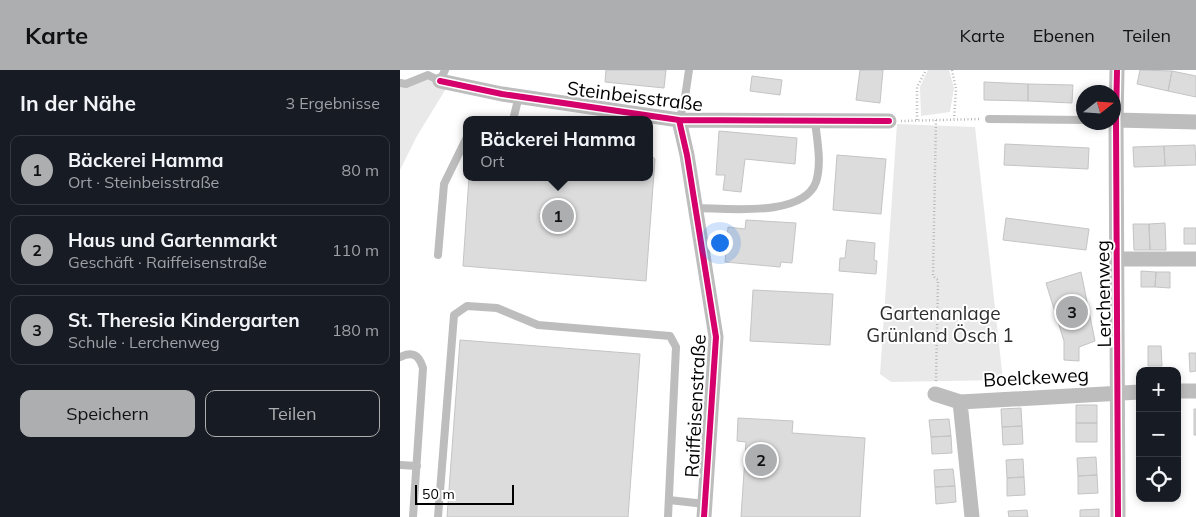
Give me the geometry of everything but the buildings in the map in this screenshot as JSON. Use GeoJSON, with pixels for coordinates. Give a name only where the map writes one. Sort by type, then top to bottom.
{"type":"FeatureCollection","features":[{"type":"Feature","properties":{"kind":"street","name":"Lerchenweg"},"geometry":{"type":"LineString","coordinates":[[1116,85],[1117,70]]}},
{"type":"Feature","properties":{"kind":"street","name":"Steinbeisstraße"},"geometry":{"type":"LineString","coordinates":[[442,75],[519,96],[652,116]]}},
{"type":"Feature","properties":{"kind":"street","name":"Steinbeisstraße"},"geometry":{"type":"LineString","coordinates":[[653,116],[679,120],[889,121]]}},
{"type":"Feature","properties":{"kind":"street","name":"Raiffeisenstraße"},"geometry":{"type":"LineString","coordinates":[[679,120],[687,155],[716,337],[704,510]]}},
{"type":"Feature","properties":{"kind":"street"},"geometry":{"type":"LineString","coordinates":[[1121,120],[1196,122]]}},
{"type":"Feature","properties":{"kind":"street","name":"Lerchenweg"},"geometry":{"type":"LineString","coordinates":[[1114,130],[1117,259],[1118,517]]}},
{"type":"Feature","properties":{"kind":"street"},"geometry":{"type":"LineString","coordinates":[[1117,259],[1196,259]]}},
{"type":"Feature","properties":{"kind":"street"},"geometry":{"type":"LineString","coordinates":[[1181,391],[1196,391]]}},
{"type":"Feature","properties":{"kind":"street","name":"Boelckeweg"},"geometry":{"type":"LineString","coordinates":[[935,394],[960,402],[1136,392]]}},
{"type":"Feature","properties":{"kind":"street"},"geometry":{"type":"LineString","coordinates":[[960,402],[972,517]]}},
{"type":"Feature","properties":{"kind":"lane"},"geometry":{"type":"LineString","coordinates":[[679,120],[684,104],[689,70]]}},
{"type":"Feature","properties":{"kind":"lane"},"geometry":{"type":"LineString","coordinates":[[400,83],[406,84],[428,75],[442,75]]}},
{"type":"Feature","properties":{"kind":"lane"},"geometry":{"type":"LineString","coordinates":[[514,116],[519,96]]}},
{"type":"Feature","properties":{"kind":"lane"},"geometry":{"type":"LineString","coordinates":[[988,119],[1076,120]]}},
{"type":"Feature","properties":{"kind":"lane"},"geometry":{"type":"LineString","coordinates":[[695,208],[758,209],[792,203],[804,197],[812,190],[818,174],[815,121]]}},
{"type":"Feature","properties":{"kind":"lane"},"geometry":{"type":"LineString","coordinates":[[438,255],[444,184],[463,145]]}},
{"type":"Feature","properties":{"kind":"lane"},"geometry":{"type":"LineString","coordinates":[[438,517],[454,315],[467,306],[497,308],[538,326],[670,336],[676,347],[668,517]]}},
{"type":"Feature","properties":{"kind":"lane"},"geometry":{"type":"LineString","coordinates":[[400,357],[406,354],[415,354],[420,359],[423,368],[413,517]]}},
{"type":"Feature","properties":{"kind":"lane"},"geometry":{"type":"LineString","coordinates":[[400,465],[416,466]]}},
{"type":"Feature","properties":{"kind":"lane"},"geometry":{"type":"LineString","coordinates":[[669,500],[704,510]]}},
{"type":"Feature","properties":{"kind":"path"},"geometry":{"type":"LineString","coordinates":[[917,120],[917,86],[926,70]]}},
{"type":"Feature","properties":{"kind":"path"},"geometry":{"type":"LineString","coordinates":[[952,70],[956,89],[954,119]]}},
{"type":"Feature","properties":{"kind":"path"},"geometry":{"type":"LineString","coordinates":[[889,121],[988,119]]}},
{"type":"Feature","properties":{"kind":"path"},"geometry":{"type":"LineString","coordinates":[[935,394],[938,280],[933,276],[936,120]]}},
{"type":"Feature","properties":{"kind":"green space"},"geometry":{"type":"Polygon","coordinates":[[[928,70],[949,70],[954,88],[950,112],[921,116],[920,87],[928,70]]]}},
{"type":"Feature","properties":{"kind":"green space"},"geometry":{"type":"Polygon","coordinates":[[[429,78],[447,87],[417,136],[400,170],[400,85],[429,78]]]}},
{"type":"Feature","properties":{"kind":"green space","name":"Gartenanlage Grünland Ösch 1"},"geometry":{"type":"Polygon","coordinates":[[[897,124],[975,127],[1003,380],[891,382],[880,374],[897,124]]]}},
{"type":"Feature","properties":{"kind":"cycle path"},"geometry":{"type":"LineString","coordinates":[[1117,70],[1118,517]]}},
{"type":"Feature","properties":{"kind":"cycle path"},"geometry":{"type":"LineString","coordinates":[[440,81],[502,94],[652,116]]}},
{"type":"Feature","properties":{"kind":"cycle path"},"geometry":{"type":"LineString","coordinates":[[653,116],[679,120],[889,121]]}},
{"type":"Feature","properties":{"kind":"cycle path"},"geometry":{"type":"LineString","coordinates":[[679,120],[687,155],[716,337],[704,517]]}},
{"type":"Feature","properties":{"kind":"place","name":"Bäckerei Hamma"},"geometry":{"type":"Point","coordinates":[558,216]}},
{"type":"Feature","properties":{"kind":"place","name":"St. Theresia Kindergarten"},"geometry":{"type":"Point","coordinates":[1072,312]}},
{"type":"Feature","properties":{"kind":"place","name":"Haus und Gartenmarkt"},"geometry":{"type":"Point","coordinates":[761,460]}}]}
